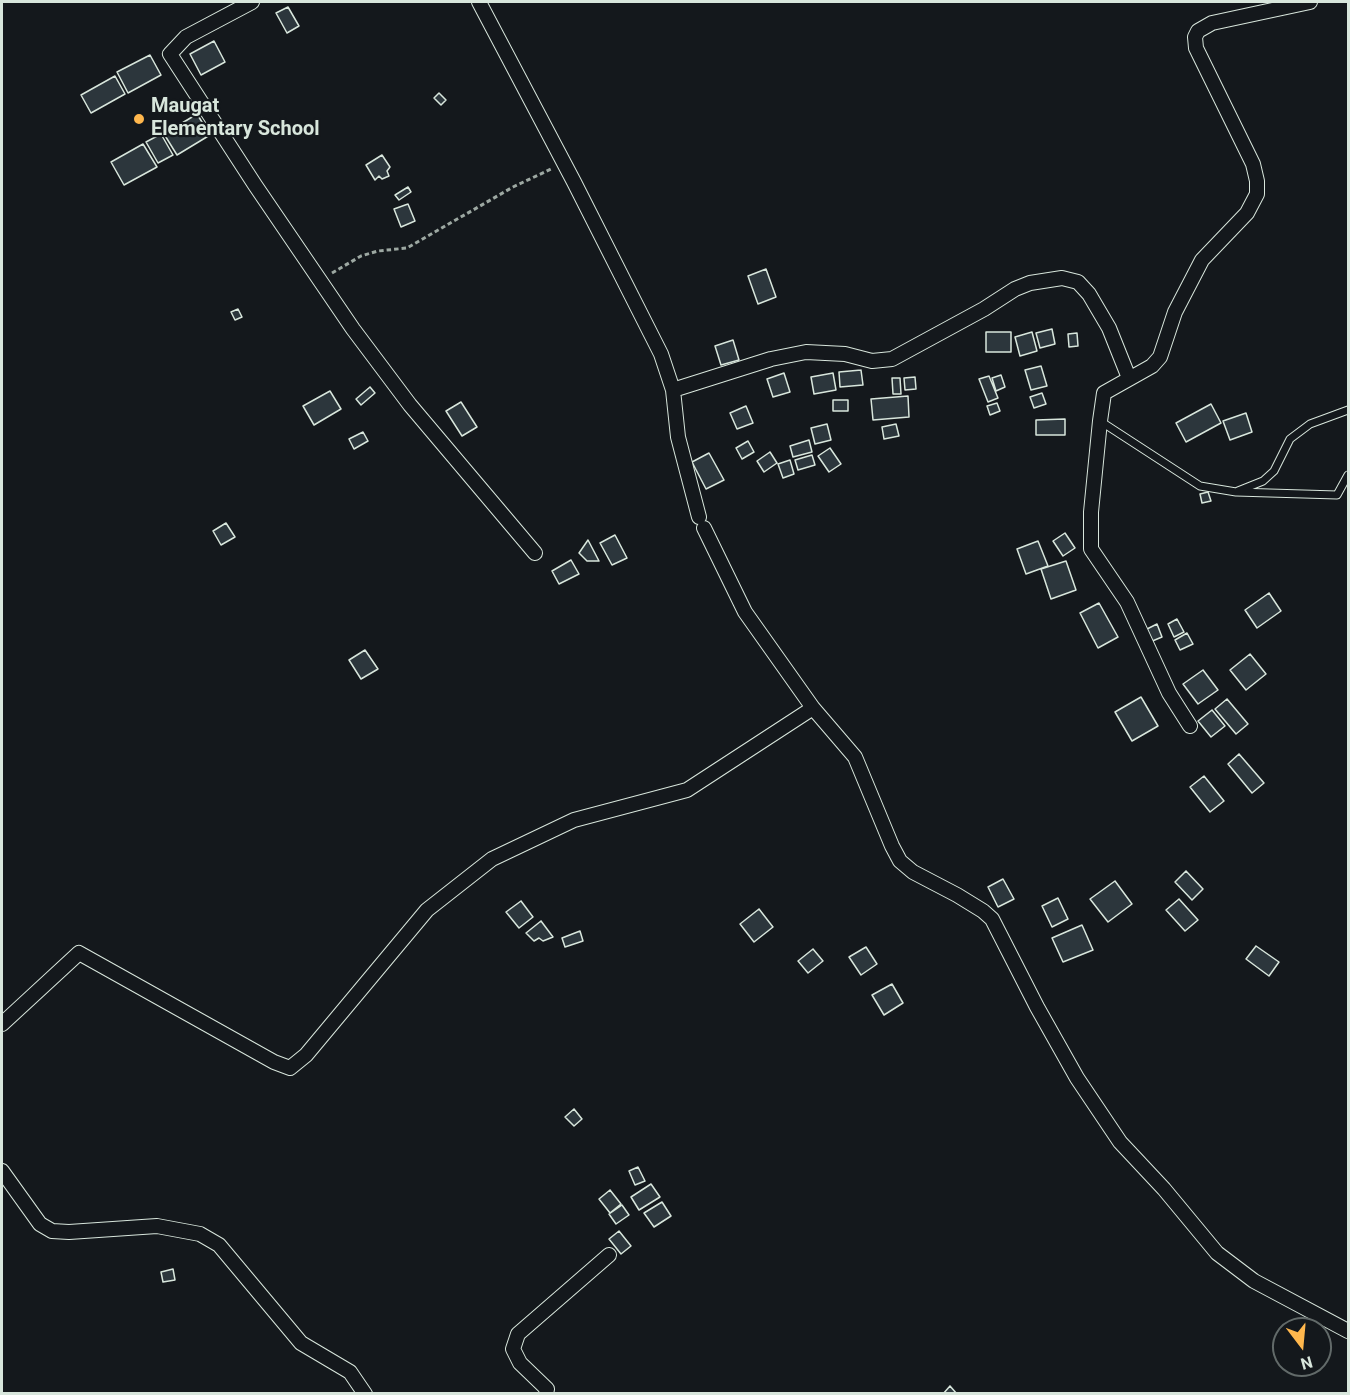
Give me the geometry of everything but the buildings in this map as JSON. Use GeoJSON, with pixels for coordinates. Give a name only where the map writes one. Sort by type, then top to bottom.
{"type":"FeatureCollection","features":[{"type":"Feature","properties":{"kind":"street"},"geometry":{"type":"LineString","coordinates":[[252,2],[186,37],[170,54],[255,185],[353,329],[410,405],[535,553]]}},
{"type":"Feature","properties":{"kind":"street"},"geometry":{"type":"LineString","coordinates":[[479,2],[661,354],[673,390],[678,437],[702,522],[745,612],[813,708],[855,757],[900,861],[912,872],[957,896],[992,919],[1036,1007],[1077,1078],[1120,1142],[1164,1189],[1216,1253],[1254,1281],[1348,1331]]}},
{"type":"Feature","properties":{"kind":"street"},"geometry":{"type":"LineString","coordinates":[[1190,726],[1169,693],[1127,602],[1091,549],[1091,512],[1104,393],[1152,366],[1160,357],[1175,312],[1202,260],[1247,213],[1254,204],[1257,194],[1253,164],[1196,48],[1195,37],[1198,31],[1212,23],[1310,2]]}},
{"type":"Feature","properties":{"kind":"street"},"geometry":{"type":"LineString","coordinates":[[673,390],[771,359],[806,352],[845,354],[872,361],[892,359],[984,309],[1015,288],[1062,278],[1078,282],[1089,294],[1109,328],[1129,378]]}},
{"type":"Feature","properties":{"kind":"street"},"geometry":{"type":"LineString","coordinates":[[2,1024],[79,953],[274,1062],[290,1068],[306,1055],[427,910],[492,859],[574,820],[687,790],[813,708]]}},
{"type":"Feature","properties":{"kind":"street"},"geometry":{"type":"LineString","coordinates":[[2,1171],[40,1224],[52,1231],[156,1227],[200,1234],[219,1245],[301,1343],[350,1372],[365,1394]]}},
{"type":"Feature","properties":{"kind":"street"},"geometry":{"type":"LineString","coordinates":[[546,1394],[547,1389],[520,1363],[513,1350],[518,1334],[609,1255]]}},
{"type":"Feature","properties":{"kind":"lane"},"geometry":{"type":"LineString","coordinates":[[1236,492],[1263,481],[1274,471],[1290,439],[1310,424],[1348,410]]}},
{"type":"Feature","properties":{"kind":"lane"},"geometry":{"type":"LineString","coordinates":[[1100,421],[1200,486],[1236,492],[1337,495],[1348,475]]}},
{"type":"Feature","properties":{"kind":"path"},"geometry":{"type":"LineString","coordinates":[[319,280],[361,256],[378,251],[400,250],[423,241],[513,187],[550,170],[560,155]]}},
{"type":"Feature","properties":{"kind":"place","name":"Maugat Elementary School"},"geometry":{"type":"Point","coordinates":[139,119]}}]}
